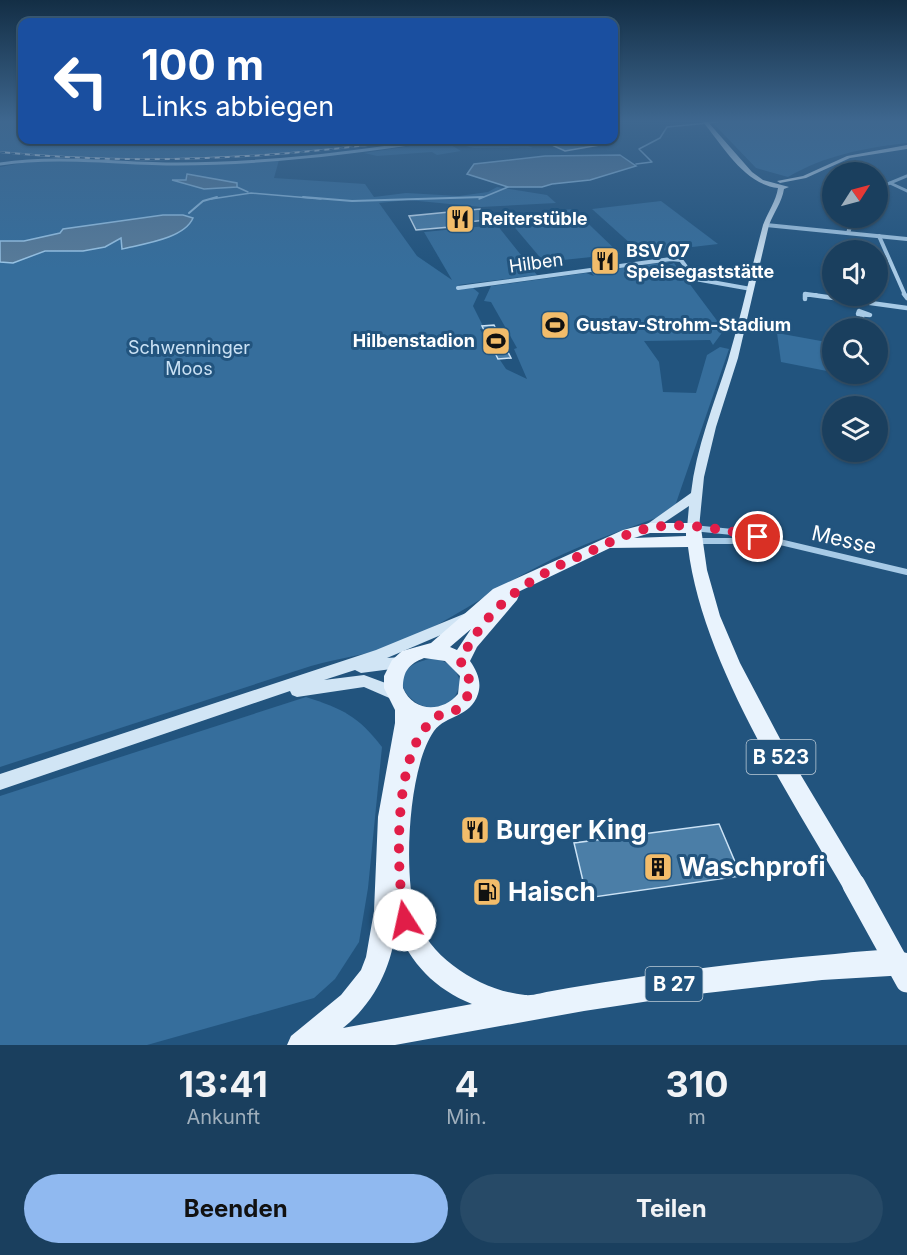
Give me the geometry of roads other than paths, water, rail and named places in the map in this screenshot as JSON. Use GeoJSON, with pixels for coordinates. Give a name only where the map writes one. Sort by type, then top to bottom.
{"type":"FeatureCollection","features":[{"type":"Feature","properties":{"kind":"main road"},"geometry":{"type":"LineString","coordinates":[[748,171],[752,177],[764,183],[796,185],[804,177],[818,171]]}},
{"type":"Feature","properties":{"kind":"main road"},"geometry":{"type":"LineString","coordinates":[[753,171],[780,184]]}},
{"type":"Feature","properties":{"kind":"main road"},"geometry":{"type":"LineString","coordinates":[[693,535],[695,496],[711,427],[752,289],[766,225],[771,199],[764,183]]}},
{"type":"Feature","properties":{"kind":"main road"},"geometry":{"type":"LineString","coordinates":[[771,199],[779,201],[780,184]]}},
{"type":"Feature","properties":{"kind":"main road"},"geometry":{"type":"LineString","coordinates":[[344,668],[402,663],[417,653],[435,650],[499,594],[603,545],[650,528],[695,496]]}},
{"type":"Feature","properties":{"kind":"main road"},"geometry":{"type":"LineString","coordinates":[[650,528],[693,535]]}},
{"type":"Feature","properties":{"kind":"main road"},"geometry":{"type":"LineString","coordinates":[[603,545],[693,535]]}},
{"type":"Feature","properties":{"kind":"main road","name":"B 523"},"geometry":{"type":"LineString","coordinates":[[693,535],[697,568],[716,625],[745,691],[907,981]]}},
{"type":"Feature","properties":{"kind":"main road"},"geometry":{"type":"LineString","coordinates":[[460,661],[470,642],[491,616],[525,583]]}},
{"type":"Feature","properties":{"kind":"main road"},"geometry":{"type":"LineString","coordinates":[[0,782],[344,668],[474,615]]}},
{"type":"Feature","properties":{"kind":"main road"},"geometry":{"type":"LineString","coordinates":[[251,698],[351,681],[375,683],[424,717],[435,717],[453,711],[467,697],[470,677],[460,661],[435,650]]}},
{"type":"Feature","properties":{"kind":"main road"},"geometry":{"type":"LineString","coordinates":[[300,1045],[357,998],[374,968],[384,938],[388,820],[406,728],[393,681],[402,663]]}},
{"type":"Feature","properties":{"kind":"main road"},"geometry":{"type":"LineString","coordinates":[[435,717],[416,744],[406,780],[399,840],[399,891],[405,920],[422,951],[447,978],[526,1008]]}},
{"type":"Feature","properties":{"kind":"main road","name":"B 27"},"geometry":{"type":"LineString","coordinates":[[325,1045],[526,1008],[689,982],[822,967],[907,964]]}},
{"type":"Feature","properties":{"kind":"street"},"geometry":{"type":"LineString","coordinates":[[890,183],[907,176]]}},
{"type":"Feature","properties":{"kind":"street"},"geometry":{"type":"LineString","coordinates":[[890,183],[907,191]]}},
{"type":"Feature","properties":{"kind":"street"},"geometry":{"type":"LineString","coordinates":[[766,225],[907,239]]}},
{"type":"Feature","properties":{"kind":"street"},"geometry":{"type":"LineString","coordinates":[[848,233],[850,228]]}},
{"type":"Feature","properties":{"kind":"street"},"geometry":{"type":"LineString","coordinates":[[879,236],[898,284],[907,298]]}},
{"type":"Feature","properties":{"kind":"street","name":"Hilben"},"geometry":{"type":"LineString","coordinates":[[458,288],[671,259],[681,260],[695,279],[752,289]]}},
{"type":"Feature","properties":{"kind":"street"},"geometry":{"type":"LineString","coordinates":[[806,298],[805,294],[907,308]]}},
{"type":"Feature","properties":{"kind":"street","name":"Messe"},"geometry":{"type":"LineString","coordinates":[[693,535],[774,540],[907,572]]}},
{"type":"Feature","properties":{"kind":"street","name":"Messe"},"geometry":{"type":"LineString","coordinates":[[693,535],[774,540]]}},
{"type":"Feature","properties":{"kind":"waterway"},"geometry":{"type":"LineString","coordinates":[[237,187],[248,192]]}},
{"type":"Feature","properties":{"kind":"waterway"},"geometry":{"type":"LineString","coordinates":[[479,199],[508,187]]}},
{"type":"Feature","properties":{"kind":"waterway"},"geometry":{"type":"LineString","coordinates":[[211,199],[251,193],[321,199]]}},
{"type":"Feature","properties":{"kind":"waterway"},"geometry":{"type":"LineString","coordinates":[[189,213],[203,201],[217,197]]}},
{"type":"Feature","properties":{"kind":"waterway"},"geometry":{"type":"LineString","coordinates":[[303,197],[352,201],[483,197]]}},
{"type":"Feature","properties":{"kind":"place","name":"Reiterstüble"},"geometry":{"type":"Point","coordinates":[460,219]}},
{"type":"Feature","properties":{"kind":"place","name":"BSV 07 Speisegaststätte"},"geometry":{"type":"Point","coordinates":[605,261]}},
{"type":"Feature","properties":{"kind":"place","name":"Gustav-Strohm-Stadium"},"geometry":{"type":"Point","coordinates":[555,325]}},
{"type":"Feature","properties":{"kind":"place","name":"Hilbenstadion"},"geometry":{"type":"Point","coordinates":[496,341]}},
{"type":"Feature","properties":{"kind":"place","name":"Burger King"},"geometry":{"type":"Point","coordinates":[475,830]}},
{"type":"Feature","properties":{"kind":"place","name":"Waschprofi"},"geometry":{"type":"Point","coordinates":[658,867]}},
{"type":"Feature","properties":{"kind":"place","name":"Haisch"},"geometry":{"type":"Point","coordinates":[487,892]}},
{"type":"Feature","properties":{"kind":"park label","name":"Schwenninger Moos"},"geometry":{"type":"Point","coordinates":[189,358]}}]}
